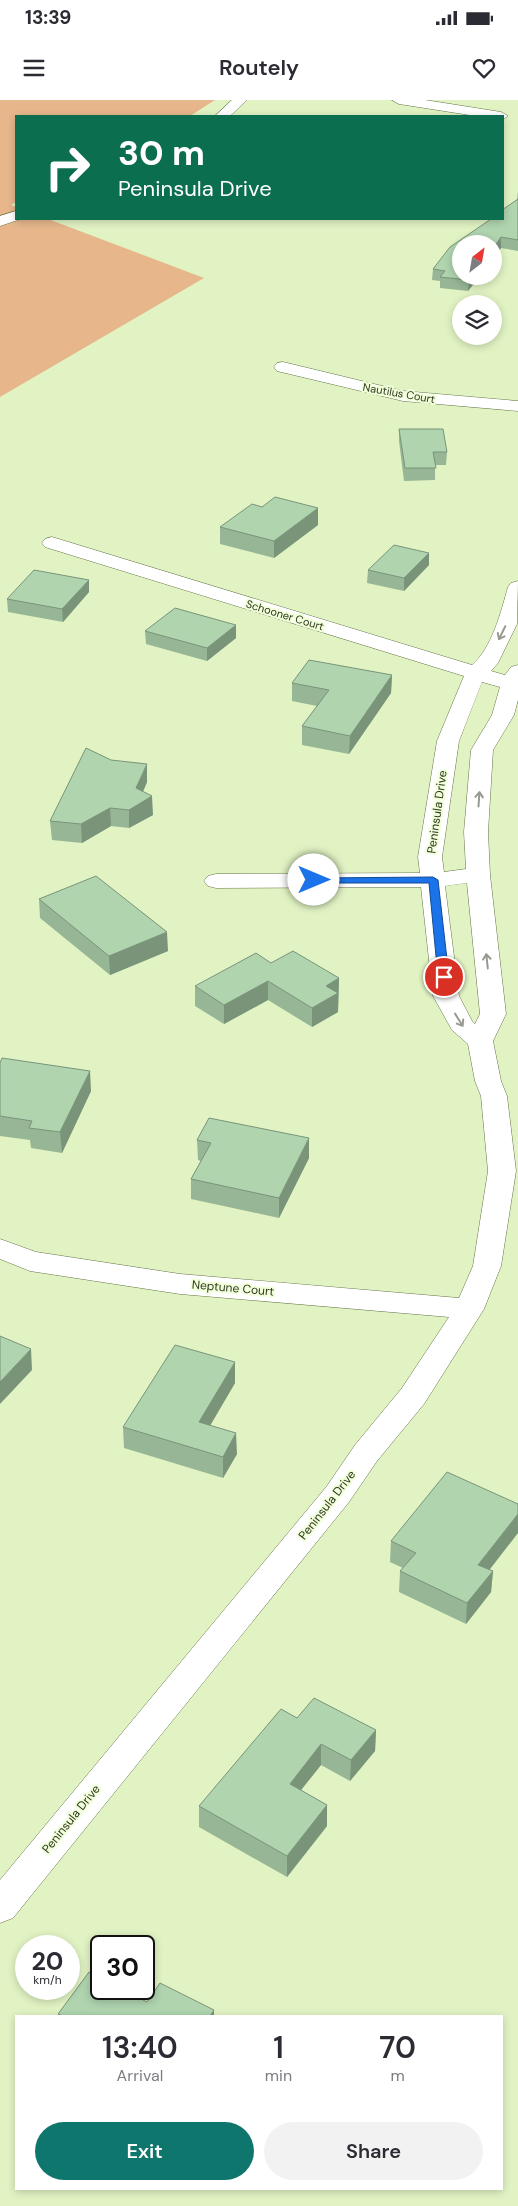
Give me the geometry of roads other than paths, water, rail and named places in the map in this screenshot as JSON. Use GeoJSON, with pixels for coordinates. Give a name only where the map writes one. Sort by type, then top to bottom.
{"type":"FeatureCollection","features":[{"type":"Feature","properties":{"kind":"street"},"geometry":{"type":"LineString","coordinates":[[223,115],[240,100]]}},
{"type":"Feature","properties":{"kind":"street"},"geometry":{"type":"LineString","coordinates":[[399,100],[496,115]]}},
{"type":"Feature","properties":{"kind":"street"},"geometry":{"type":"LineString","coordinates":[[504,116],[518,119]]}},
{"type":"Feature","properties":{"kind":"street"},"geometry":{"type":"LineString","coordinates":[[0,222],[15,216]]}},
{"type":"Feature","properties":{"kind":"street","name":"Nautilus Court"},"geometry":{"type":"LineString","coordinates":[[283,367],[371,390],[402,396],[518,406]]}},
{"type":"Feature","properties":{"kind":"street","name":"Schooner Court"},"geometry":{"type":"LineString","coordinates":[[52,543],[476,674],[516,680]]}},
{"type":"Feature","properties":{"kind":"street","name":"Peninsula Drive"},"geometry":{"type":"LineString","coordinates":[[0,1907],[338,1494],[366,1453],[413,1396],[469,1309],[487,1266],[502,1171],[494,1096],[484,1066],[480,1041],[461,1025],[446,996],[430,858],[448,741],[476,674],[487,663],[506,624],[518,587]]}},
{"type":"Feature","properties":{"kind":"street"},"geometry":{"type":"LineString","coordinates":[[480,1041],[493,1014],[478,875],[476,832],[482,750],[503,715],[516,680]]}},
{"type":"Feature","properties":{"kind":"street"},"geometry":{"type":"LineString","coordinates":[[216,881],[433,880],[478,875]]}},
{"type":"Feature","properties":{"kind":"street","name":"Neptune Court"},"geometry":{"type":"LineString","coordinates":[[0,1248],[30,1261],[180,1284],[469,1309]]}}]}
